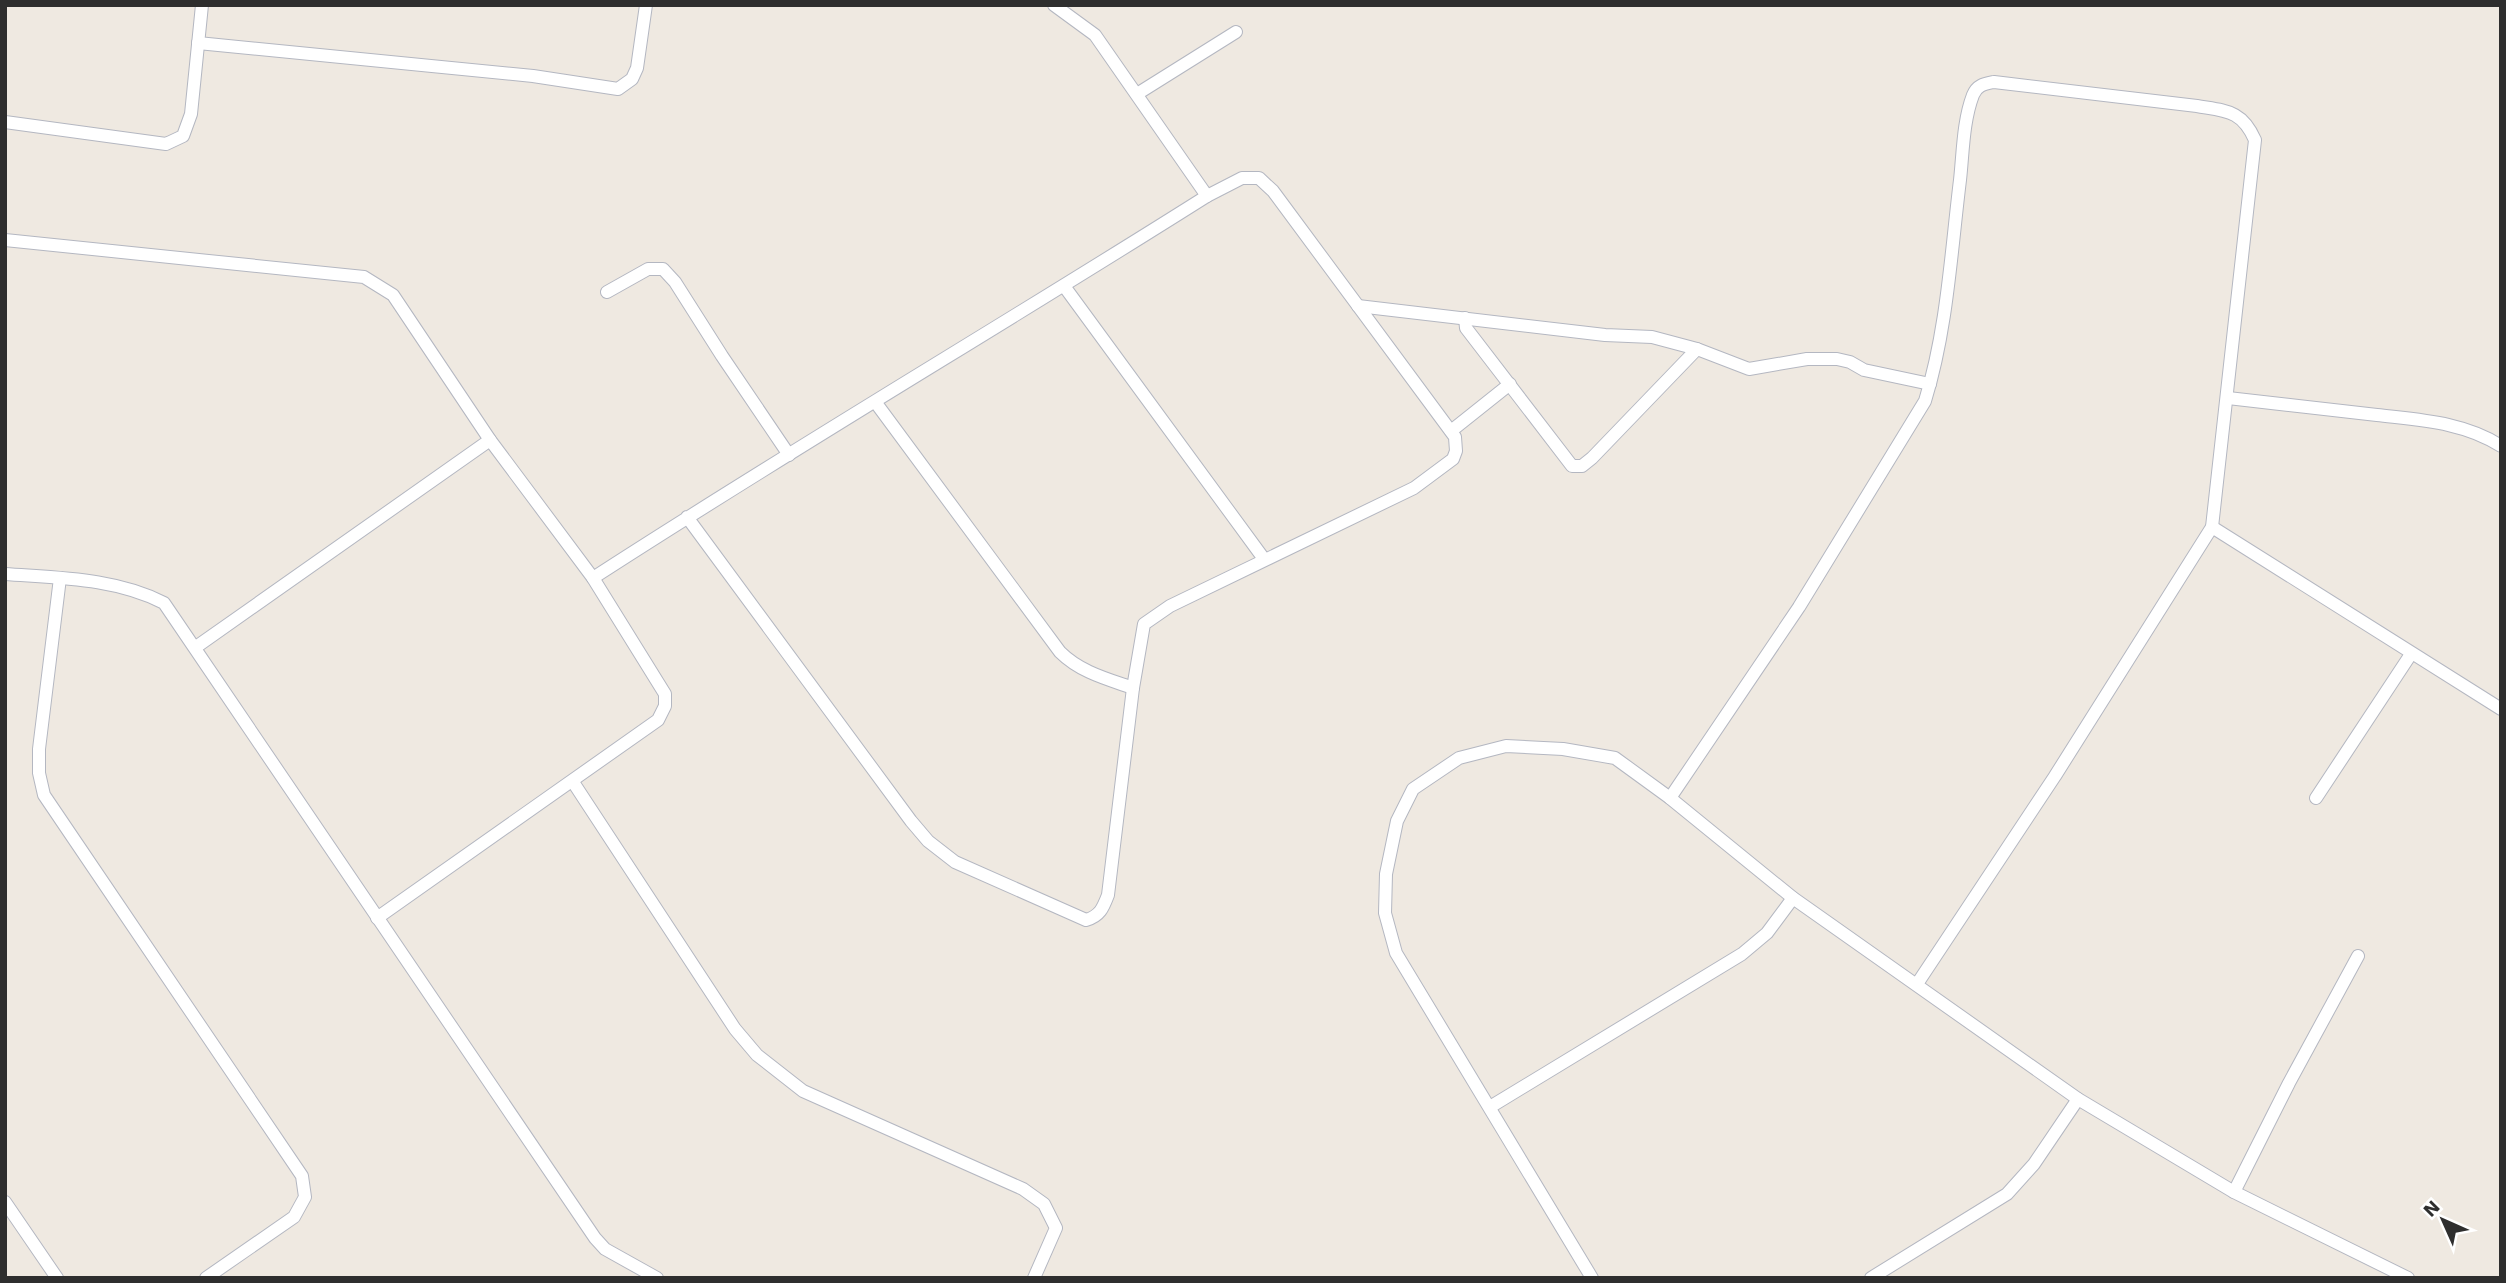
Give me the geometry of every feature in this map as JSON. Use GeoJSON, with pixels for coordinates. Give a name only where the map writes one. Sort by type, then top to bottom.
{"type":"FeatureCollection","features":[{"type":"Feature","properties":{"kind":"street"},"geometry":{"type":"LineString","coordinates":[[5,122],[166,144],[183,136],[191,114],[202,5]]}},
{"type":"Feature","properties":{"kind":"street"},"geometry":{"type":"LineString","coordinates":[[198,43],[533,76],[618,89],[632,79],[637,68],[646,5]]}},
{"type":"Feature","properties":{"kind":"street"},"geometry":{"type":"LineString","coordinates":[[1054,5],[1095,35],[1207,195]]}},
{"type":"Feature","properties":{"kind":"street"},"geometry":{"type":"LineString","coordinates":[[1137,94],[1236,32]]}},
{"type":"Feature","properties":{"kind":"street"},"geometry":{"type":"LineString","coordinates":[[1670,798],[1799,607],[1924,401],[1941,332],[1970,105],[1974,92],[1981,85],[1994,82],[2197,106],[2229,111],[2240,117],[2249,125],[2255,140],[2212,527],[2055,776],[1917,984]]}},
{"type":"Feature","properties":{"kind":"street"},"geometry":{"type":"LineString","coordinates":[[593,578],[687,517],[1207,195],[1242,178],[1259,178],[1273,191],[1455,437],[1456,451],[1453,459],[1413,488],[1170,606],[1144,624],[1133,688],[1108,895],[1103,909],[1096,917],[1086,920],[955,862],[928,841],[687,517]]}},
{"type":"Feature","properties":{"kind":"street"},"geometry":{"type":"LineString","coordinates":[[5,240],[364,277],[393,295],[490,440],[593,578],[665,694],[665,706],[658,720],[377,918]]}},
{"type":"Feature","properties":{"kind":"street"},"geometry":{"type":"LineString","coordinates":[[607,292],[648,269],[663,270],[675,282],[789,455]]}},
{"type":"Feature","properties":{"kind":"street"},"geometry":{"type":"LineString","coordinates":[[1064,286],[1264,559]]}},
{"type":"Feature","properties":{"kind":"street"},"geometry":{"type":"LineString","coordinates":[[1358,306],[1605,335],[1652,337],[1697,349],[1749,369],[1807,359],[1837,359],[1850,362],[1864,370],[1930,384]]}},
{"type":"Feature","properties":{"kind":"street"},"geometry":{"type":"LineString","coordinates":[[1465,318],[1466,328],[1572,466],[1582,466],[1697,349]]}},
{"type":"Feature","properties":{"kind":"street"},"geometry":{"type":"LineString","coordinates":[[1451,431],[1510,384]]}},
{"type":"Feature","properties":{"kind":"street"},"geometry":{"type":"LineString","coordinates":[[2228,398],[2452,426],[2474,431],[2501,446]]}},
{"type":"Feature","properties":{"kind":"street"},"geometry":{"type":"LineString","coordinates":[[876,402],[1060,652],[1083,670],[1133,688]]}},
{"type":"Feature","properties":{"kind":"street"},"geometry":{"type":"LineString","coordinates":[[195,647],[490,440]]}},
{"type":"Feature","properties":{"kind":"street"},"geometry":{"type":"LineString","coordinates":[[2212,527],[2501,709]]}},
{"type":"Feature","properties":{"kind":"street"},"geometry":{"type":"LineString","coordinates":[[5,574],[124,587],[143,592],[164,603],[595,1238],[606,1249],[657,1278]]}},
{"type":"Feature","properties":{"kind":"street"},"geometry":{"type":"LineString","coordinates":[[60,578],[39,749],[39,773],[44,795],[302,1176],[305,1197],[294,1217],[206,1278]]}},
{"type":"Feature","properties":{"kind":"street"},"geometry":{"type":"LineString","coordinates":[[2316,799],[2411,654]]}},
{"type":"Feature","properties":{"kind":"street"},"geometry":{"type":"LineString","coordinates":[[1592,1278],[1396,953],[1385,914],[1387,874],[1396,821],[1413,789],[1459,758],[1506,747],[1563,750],[1615,758],[1670,798],[1793,898],[2078,1099],[2234,1192],[2408,1278]]}},
{"type":"Feature","properties":{"kind":"street"},"geometry":{"type":"LineString","coordinates":[[573,782],[735,1029],[757,1055],[803,1091],[1023,1189],[1044,1204],[1056,1228],[1034,1278]]}},
{"type":"Feature","properties":{"kind":"street"},"geometry":{"type":"LineString","coordinates":[[1490,1107],[1742,954],[1767,933],[1793,898]]}},
{"type":"Feature","properties":{"kind":"street"},"geometry":{"type":"LineString","coordinates":[[2234,1192],[2358,956]]}},
{"type":"Feature","properties":{"kind":"street"},"geometry":{"type":"LineString","coordinates":[[1871,1278],[2007,1194],[2034,1164],[2078,1099]]}},
{"type":"Feature","properties":{"kind":"street"},"geometry":{"type":"LineString","coordinates":[[5,1202],[57,1278]]}}]}
